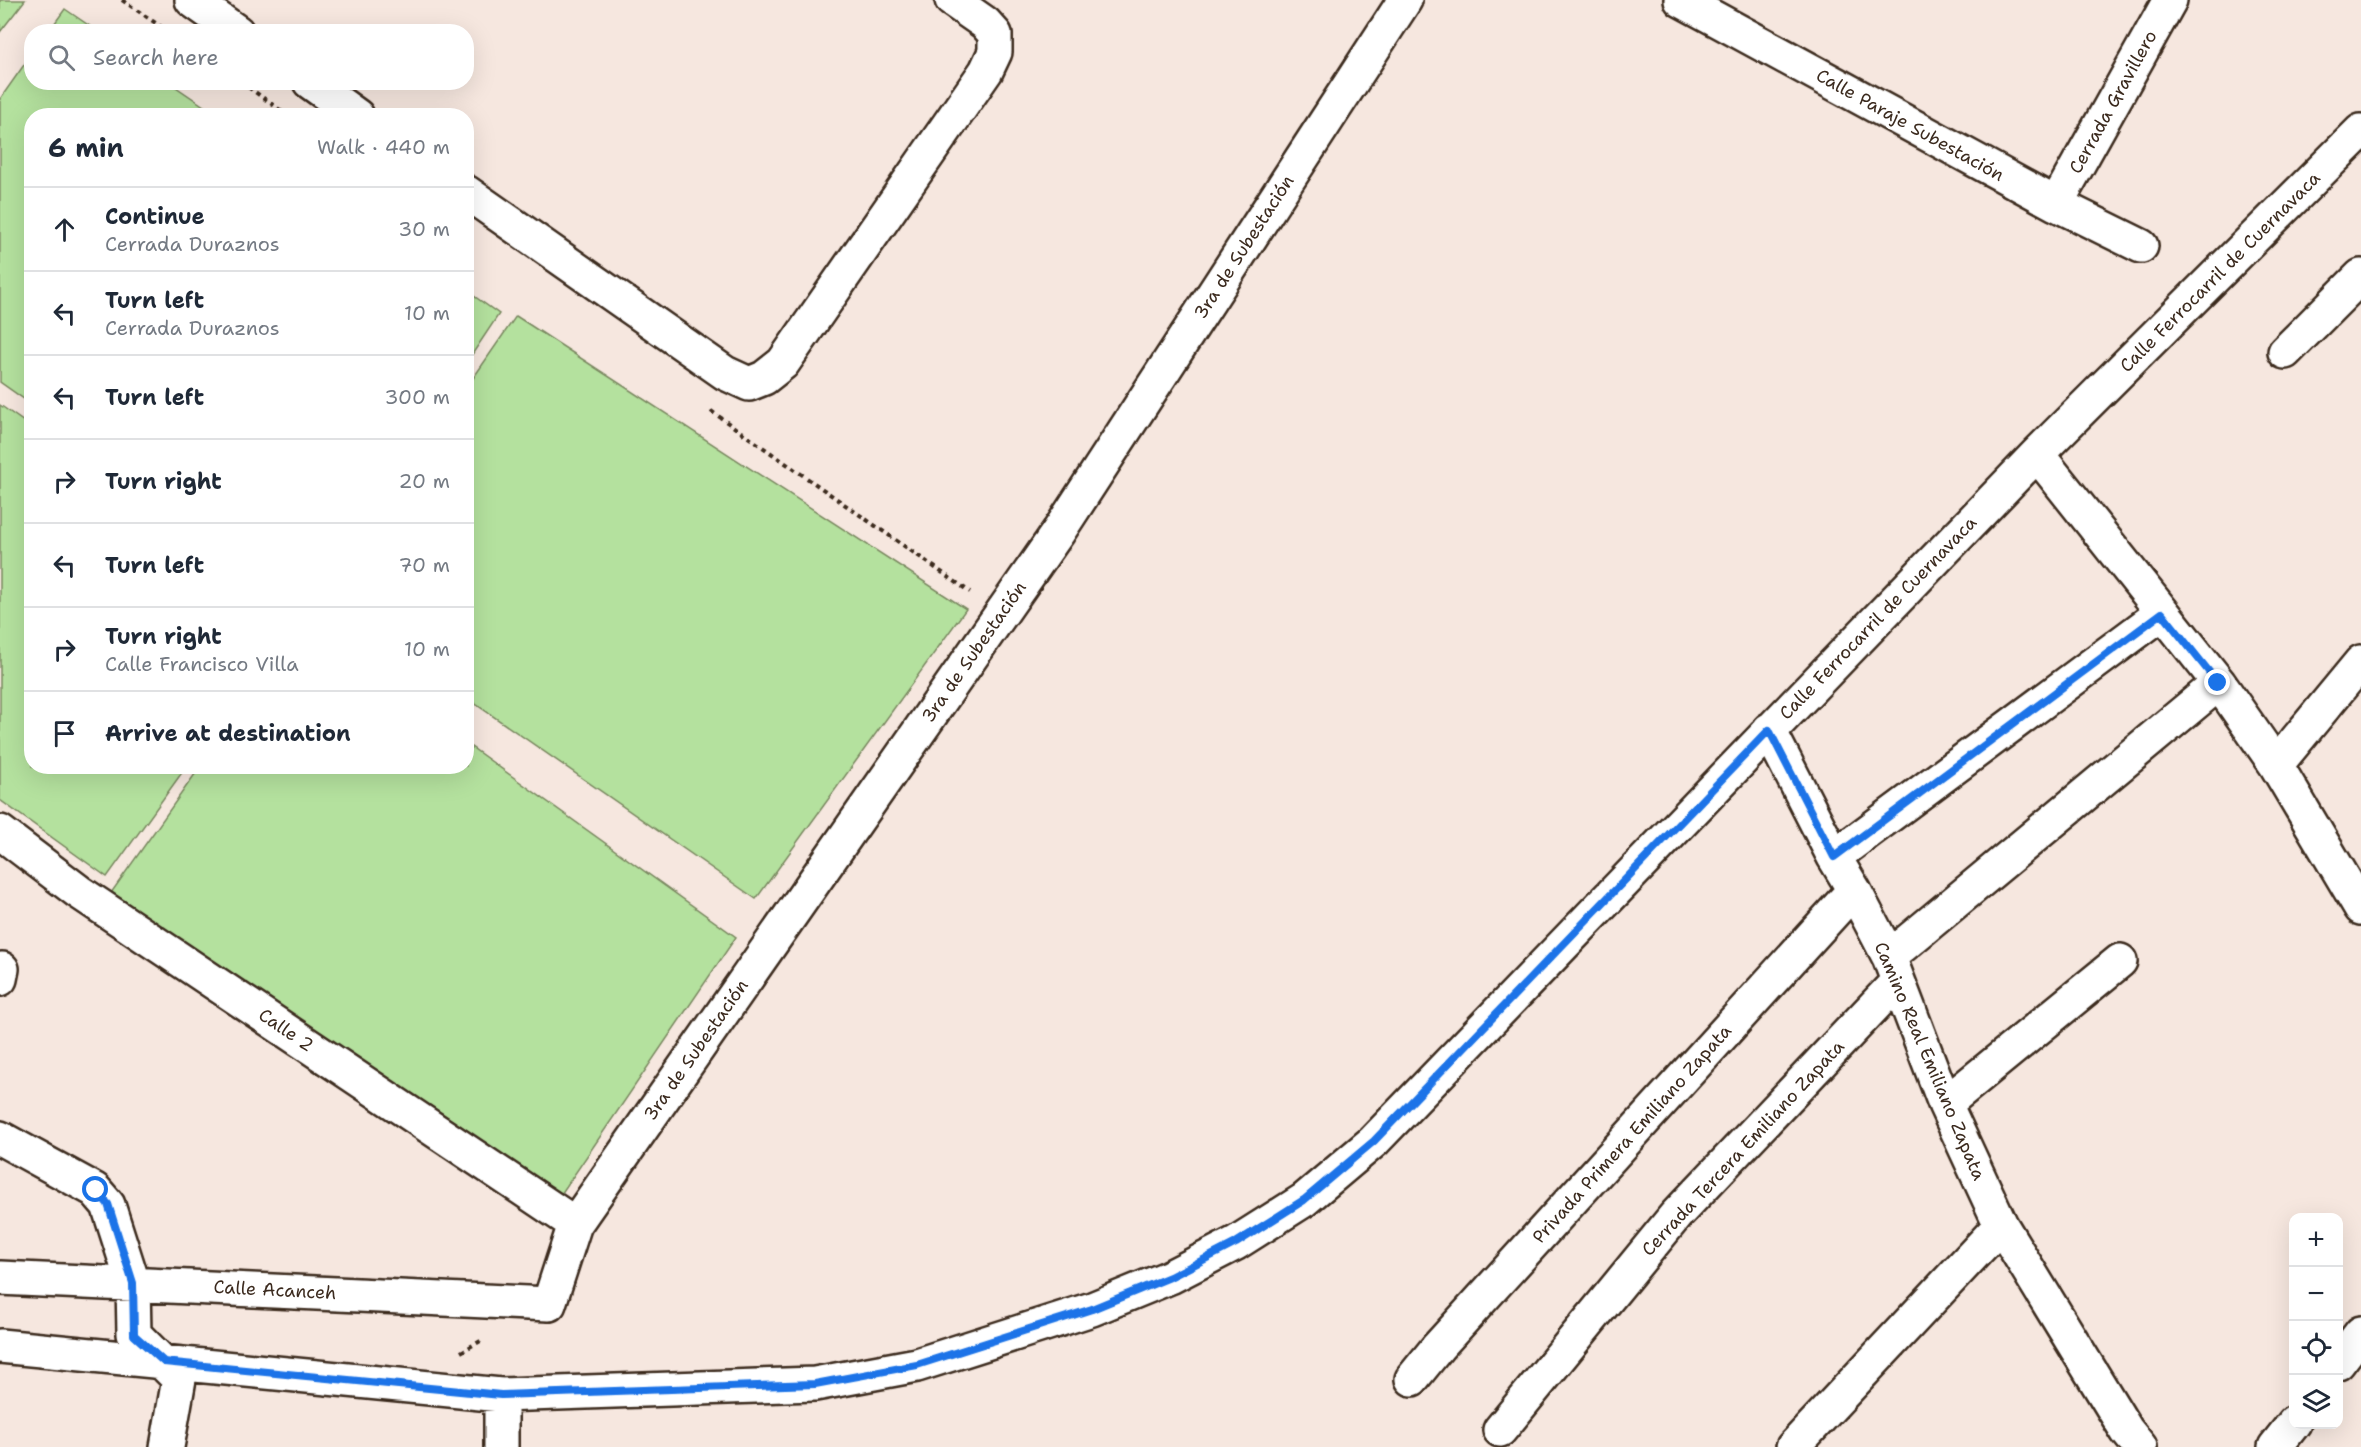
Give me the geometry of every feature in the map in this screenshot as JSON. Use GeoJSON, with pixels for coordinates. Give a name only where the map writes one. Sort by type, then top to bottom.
{"type":"FeatureCollection","features":[{"type":"Feature","properties":{"kind":"street"},"geometry":{"type":"LineString","coordinates":[[192,0],[226,24]]}},
{"type":"Feature","properties":{"kind":"street"},"geometry":{"type":"LineString","coordinates":[[474,198],[725,373],[749,384],[764,378],[783,363],[986,71],[994,52],[995,34],[985,23],[952,0]]}},
{"type":"Feature","properties":{"kind":"street","name":"3ra de Subestación"},"geometry":{"type":"LineString","coordinates":[[549,1304],[575,1224],[1059,531],[1405,0]]}},
{"type":"Feature","properties":{"kind":"street","name":"Calle Paraje Subestación"},"geometry":{"type":"LineString","coordinates":[[1681,0],[2056,204],[2141,246]]}},
{"type":"Feature","properties":{"kind":"street","name":"Cerrada Gravillero"},"geometry":{"type":"LineString","coordinates":[[2056,204],[2170,0]]}},
{"type":"Feature","properties":{"kind":"street"},"geometry":{"type":"LineString","coordinates":[[321,90],[346,108]]}},
{"type":"Feature","properties":{"kind":"street","name":"Calle Ferrocarril de Cuernavaca"},"geometry":{"type":"LineString","coordinates":[[0,1346],[501,1395],[815,1384],[917,1365],[1092,1309],[1170,1277],[1236,1243],[1304,1200],[1374,1141],[2037,454],[2361,131]]}},
{"type":"Feature","properties":{"kind":"street"},"geometry":{"type":"LineString","coordinates":[[2285,352],[2361,276]]}},
{"type":"Feature","properties":{"kind":"street"},"geometry":{"type":"LineString","coordinates":[[2037,454],[2218,683],[2276,765],[2361,908]]}},
{"type":"Feature","properties":{"kind":"street"},"geometry":{"type":"LineString","coordinates":[[1834,857],[2162,613]]}},
{"type":"Feature","properties":{"kind":"street"},"geometry":{"type":"LineString","coordinates":[[2276,765],[2361,662]]}},
{"type":"Feature","properties":{"kind":"street","name":"Cerrada Tercera Emiliano Zapata"},"geometry":{"type":"LineString","coordinates":[[1500,1430],[1676,1215],[1894,969],[2218,683]]}},
{"type":"Feature","properties":{"kind":"street","name":"Camino Real Emiliano Zapata"},"geometry":{"type":"LineString","coordinates":[[1769,730],[1894,969],[1945,1104],[2001,1225],[2127,1431],[2140,1447]]}},
{"type":"Feature","properties":{"kind":"street","name":"Calle 2"},"geometry":{"type":"LineString","coordinates":[[0,832],[89,898],[575,1224]]}},
{"type":"Feature","properties":{"kind":"street","name":"Privada Primera Emiliano Zapata"},"geometry":{"type":"LineString","coordinates":[[1412,1379],[1446,1338],[1854,890]]}},
{"type":"Feature","properties":{"kind":"street"},"geometry":{"type":"LineString","coordinates":[[1945,1104],[2120,961]]}},
{"type":"Feature","properties":{"kind":"street"},"geometry":{"type":"LineString","coordinates":[[0,1138],[96,1190],[108,1204],[133,1283],[134,1335],[164,1362],[178,1379],[167,1447]]}},
{"type":"Feature","properties":{"kind":"street"},"geometry":{"type":"LineString","coordinates":[[1793,1447],[2001,1225]]}},
{"type":"Feature","properties":{"kind":"street","name":"Calle Acanceh"},"geometry":{"type":"LineString","coordinates":[[0,1278],[549,1304]]}},
{"type":"Feature","properties":{"kind":"street"},"geometry":{"type":"LineString","coordinates":[[2343,1356],[2361,1333]]}},
{"type":"Feature","properties":{"kind":"street"},"geometry":{"type":"LineString","coordinates":[[501,1395],[501,1447]]}},
{"type":"Feature","properties":{"kind":"street"},"geometry":{"type":"LineString","coordinates":[[2275,1447],[2289,1429]]}},
{"type":"Feature","properties":{"kind":"path"},"geometry":{"type":"LineString","coordinates":[[122,0],[156,24]]}},
{"type":"Feature","properties":{"kind":"path"},"geometry":{"type":"LineString","coordinates":[[252,90],[277,108]]}},
{"type":"Feature","properties":{"kind":"path"},"geometry":{"type":"LineString","coordinates":[[709,410],[1001,613]]}},
{"type":"Feature","properties":{"kind":"green space"},"geometry":{"type":"Polygon","coordinates":[[[0,0],[25,0],[0,32],[0,0]]]}},
{"type":"Feature","properties":{"kind":"green space"},"geometry":{"type":"Polygon","coordinates":[[[65,9],[87,24],[54,24],[65,9]]]}},
{"type":"Feature","properties":{"kind":"green space"},"geometry":{"type":"Polygon","coordinates":[[[24,65],[24,90],[180,90],[207,108],[24,108],[24,399],[0,382],[0,99],[24,65]]]}},
{"type":"Feature","properties":{"kind":"green space"},"geometry":{"type":"Polygon","coordinates":[[[474,296],[499,314],[474,352],[474,296]]]}},
{"type":"Feature","properties":{"kind":"green space"},"geometry":{"type":"Polygon","coordinates":[[[516,316],[966,609],[756,899],[474,703],[474,377],[516,316]]]}},
{"type":"Feature","properties":{"kind":"green space"},"geometry":{"type":"Polygon","coordinates":[[[0,405],[24,422],[24,774],[181,774],[107,877],[0,800],[0,405]]]}},
{"type":"Feature","properties":{"kind":"green space"},"geometry":{"type":"Polygon","coordinates":[[[474,749],[736,937],[555,1203],[106,900],[195,774],[474,774],[474,749]]]}},
{"type":"Feature","properties":{"kind":"route"},"geometry":{"type":"LineString","coordinates":[[96,1190],[108,1204],[133,1283],[134,1335],[164,1362],[501,1395],[815,1384],[917,1365],[1092,1309],[1170,1277],[1236,1243],[1304,1200],[1374,1141],[1769,730],[1834,857],[2162,613],[2218,683]]}}]}
